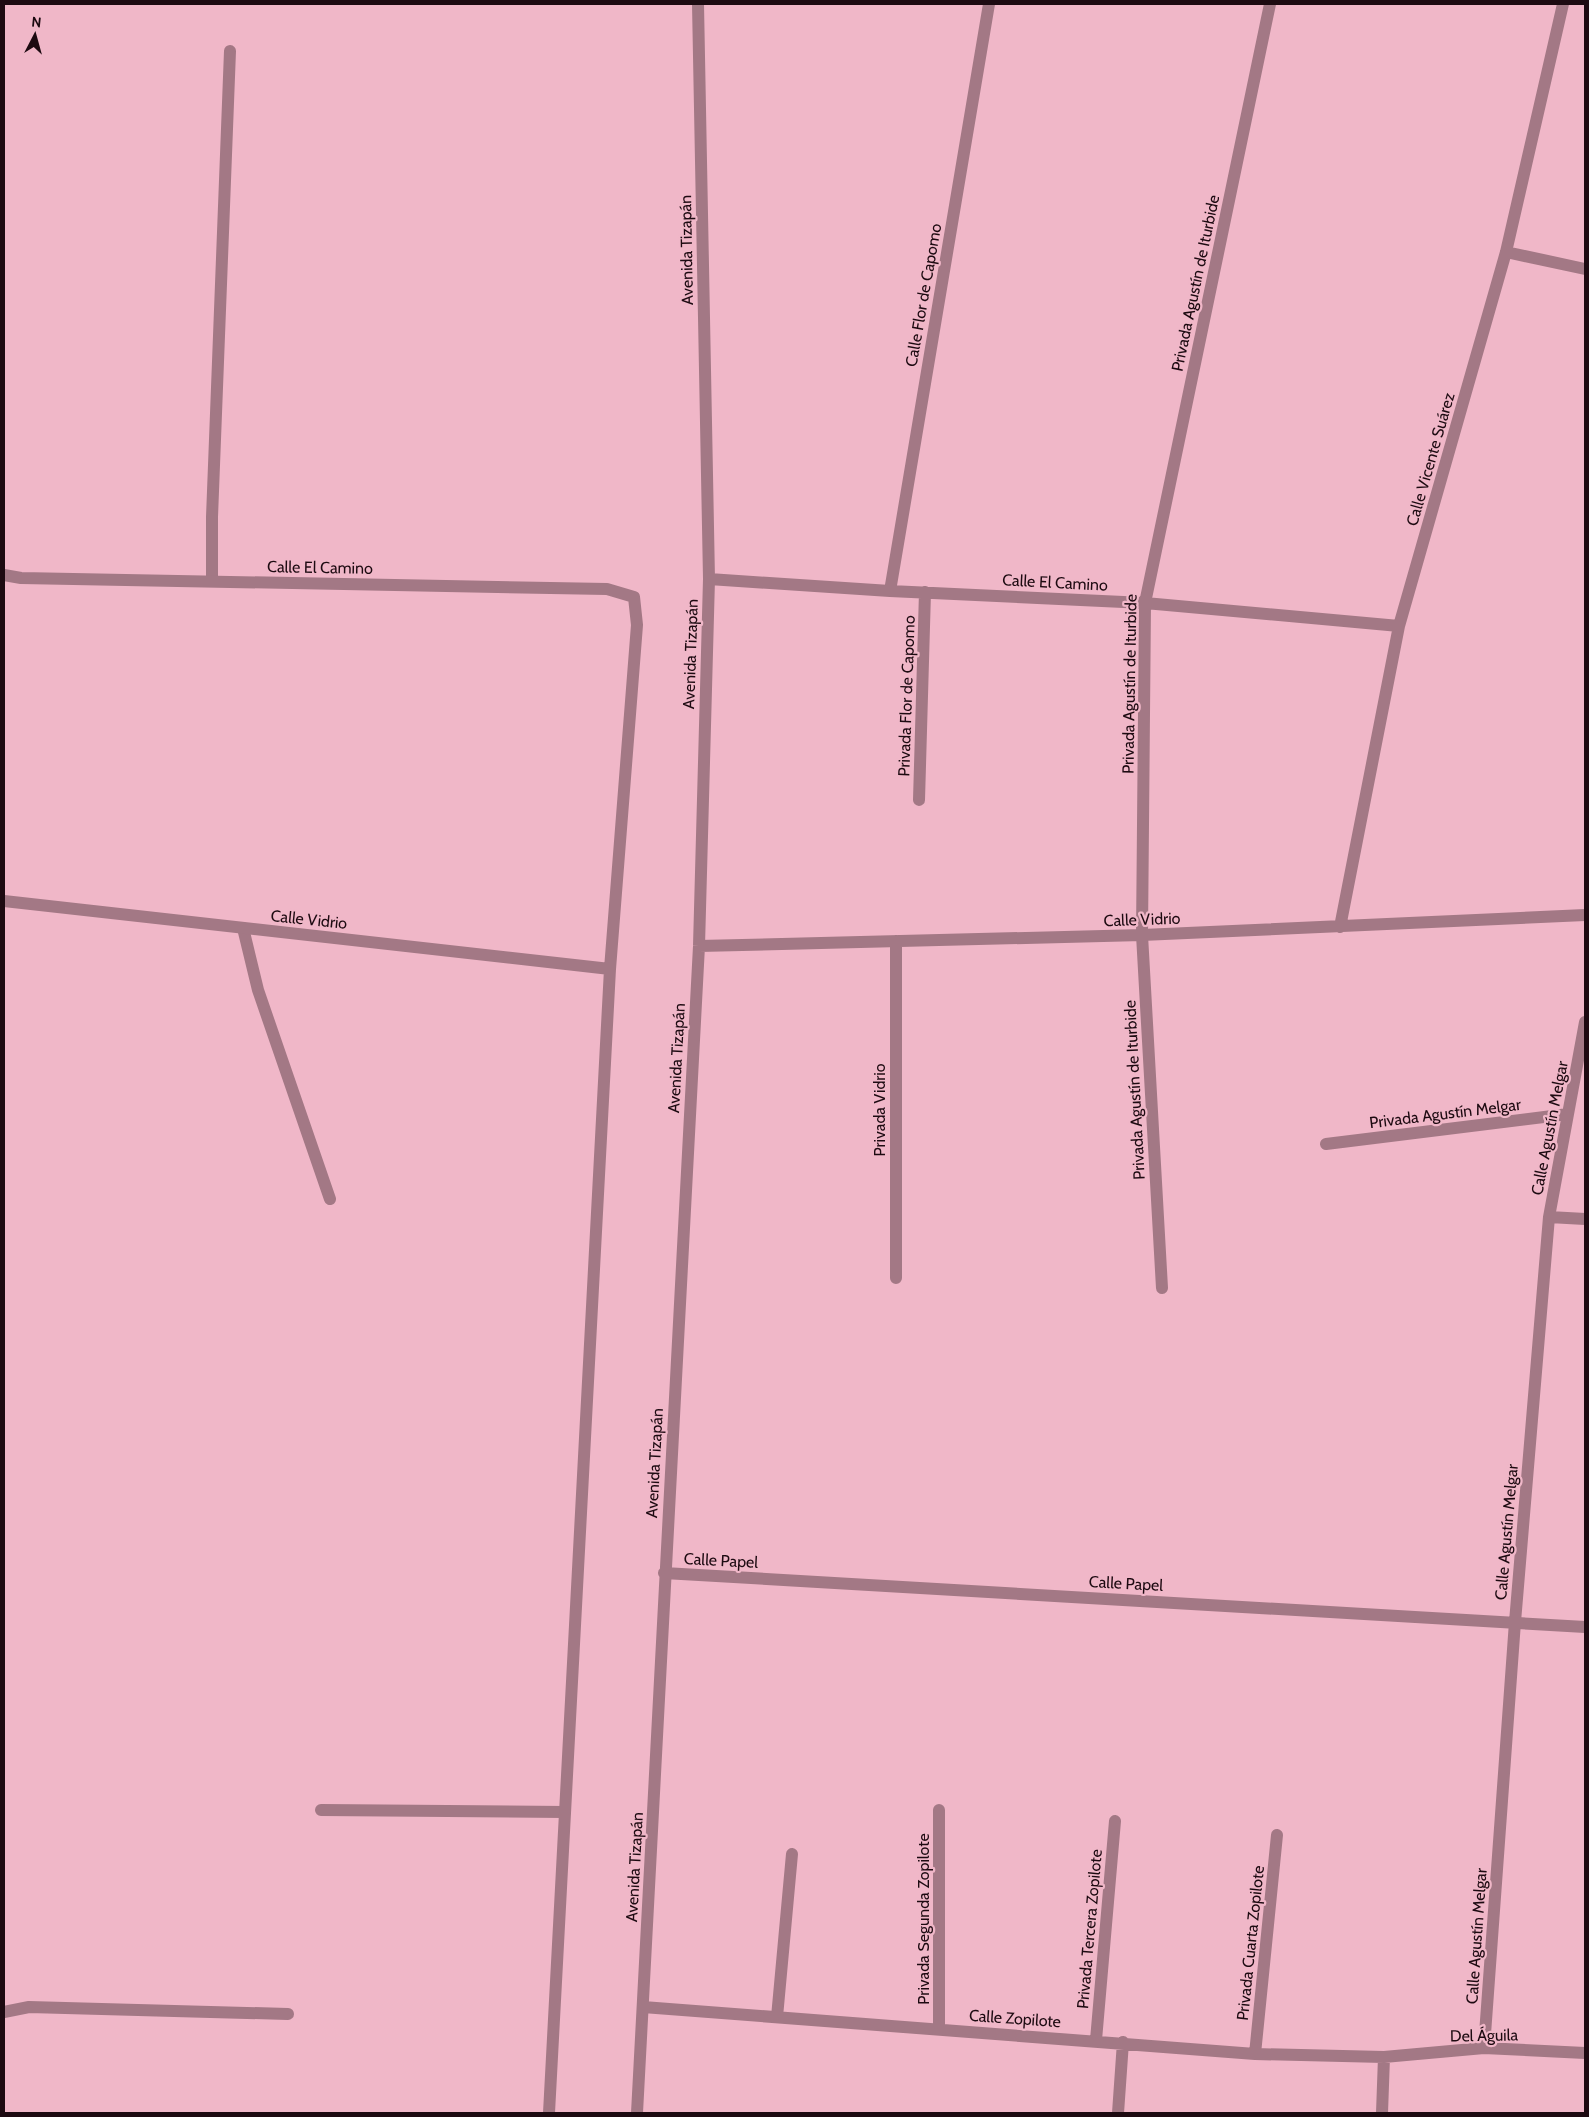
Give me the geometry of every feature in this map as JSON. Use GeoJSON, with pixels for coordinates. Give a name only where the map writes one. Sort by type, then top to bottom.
{"type":"FeatureCollection","features":[{"type":"Feature","properties":{"kind":"street","name":"Avenida Tizapán"},"geometry":{"type":"LineString","coordinates":[[636,2113],[699,946],[709,579],[698,4]]}},
{"type":"Feature","properties":{"kind":"street","name":"Calle Flor de Capomo"},"geometry":{"type":"LineString","coordinates":[[890,591],[989,4]]}},
{"type":"Feature","properties":{"kind":"street","name":"Privada Agustín de Iturbide"},"geometry":{"type":"LineString","coordinates":[[1162,1288],[1142,935],[1145,603],[1270,4]]}},
{"type":"Feature","properties":{"kind":"street","name":"Calle Vicente Suárez"},"geometry":{"type":"LineString","coordinates":[[1340,927],[1399,626],[1506,252],[1563,4]]}},
{"type":"Feature","properties":{"kind":"street"},"geometry":{"type":"LineString","coordinates":[[212,581],[212,517],[230,51]]}},
{"type":"Feature","properties":{"kind":"street"},"geometry":{"type":"LineString","coordinates":[[1506,252],[1585,269]]}},
{"type":"Feature","properties":{"kind":"street","name":"Calle El Camino"},"geometry":{"type":"LineString","coordinates":[[4,575],[21,578],[607,589],[634,598],[637,625],[610,969]]}},
{"type":"Feature","properties":{"kind":"street","name":"Calle El Camino"},"geometry":{"type":"LineString","coordinates":[[709,579],[890,591],[1145,603],[1399,626]]}},
{"type":"Feature","properties":{"kind":"street","name":"Privada Flor de Capomo"},"geometry":{"type":"LineString","coordinates":[[919,800],[925,592]]}},
{"type":"Feature","properties":{"kind":"street","name":"Calle Vidrio"},"geometry":{"type":"LineString","coordinates":[[4,901],[610,969]]}},
{"type":"Feature","properties":{"kind":"street","name":"Calle Vidrio"},"geometry":{"type":"LineString","coordinates":[[699,946],[1142,935],[1585,915]]}},
{"type":"Feature","properties":{"kind":"street"},"geometry":{"type":"LineString","coordinates":[[243,928],[258,990],[330,1199]]}},
{"type":"Feature","properties":{"kind":"street","name":"Privada Vidrio"},"geometry":{"type":"LineString","coordinates":[[896,941],[896,1278]]}},
{"type":"Feature","properties":{"kind":"street"},"geometry":{"type":"LineString","coordinates":[[550,2113],[610,969]]}},
{"type":"Feature","properties":{"kind":"street","name":"Calle Agustín Melgar"},"geometry":{"type":"LineString","coordinates":[[1484,2048],[1515,1622],[1549,1217],[1585,1022]]}},
{"type":"Feature","properties":{"kind":"street","name":"Privada Agustín Melgar"},"geometry":{"type":"LineString","coordinates":[[1326,1144],[1568,1114]]}},
{"type":"Feature","properties":{"kind":"street"},"geometry":{"type":"LineString","coordinates":[[1549,1217],[1585,1219]]}},
{"type":"Feature","properties":{"kind":"street","name":"Calle Papel"},"geometry":{"type":"LineString","coordinates":[[664,1573],[1585,1627]]}},
{"type":"Feature","properties":{"kind":"street"},"geometry":{"type":"LineString","coordinates":[[321,1810],[565,1812]]}},
{"type":"Feature","properties":{"kind":"street","name":"Privada Segunda Zopilote"},"geometry":{"type":"LineString","coordinates":[[939,1810],[939,2028]]}},
{"type":"Feature","properties":{"kind":"street","name":"Privada Tercera Zopilote"},"geometry":{"type":"LineString","coordinates":[[1096,2040],[1115,1821]]}},
{"type":"Feature","properties":{"kind":"street","name":"Privada Cuarta Zopilote"},"geometry":{"type":"LineString","coordinates":[[1255,2054],[1277,1835]]}},
{"type":"Feature","properties":{"kind":"street"},"geometry":{"type":"LineString","coordinates":[[777,2017],[792,1854]]}},
{"type":"Feature","properties":{"kind":"street"},"geometry":{"type":"LineString","coordinates":[[4,2012],[29,2007],[288,2014]]}},
{"type":"Feature","properties":{"kind":"street","name":"Calle Zopilote"},"geometry":{"type":"LineString","coordinates":[[643,2007],[1123,2042],[1255,2054],[1384,2057]]}},
{"type":"Feature","properties":{"kind":"street"},"geometry":{"type":"LineString","coordinates":[[1118,2113],[1123,2042]]}},
{"type":"Feature","properties":{"kind":"street","name":"Del Águila"},"geometry":{"type":"LineString","coordinates":[[1384,2057],[1484,2048],[1585,2053]]}},
{"type":"Feature","properties":{"kind":"street"},"geometry":{"type":"LineString","coordinates":[[1382,2113],[1384,2057]]}}]}
